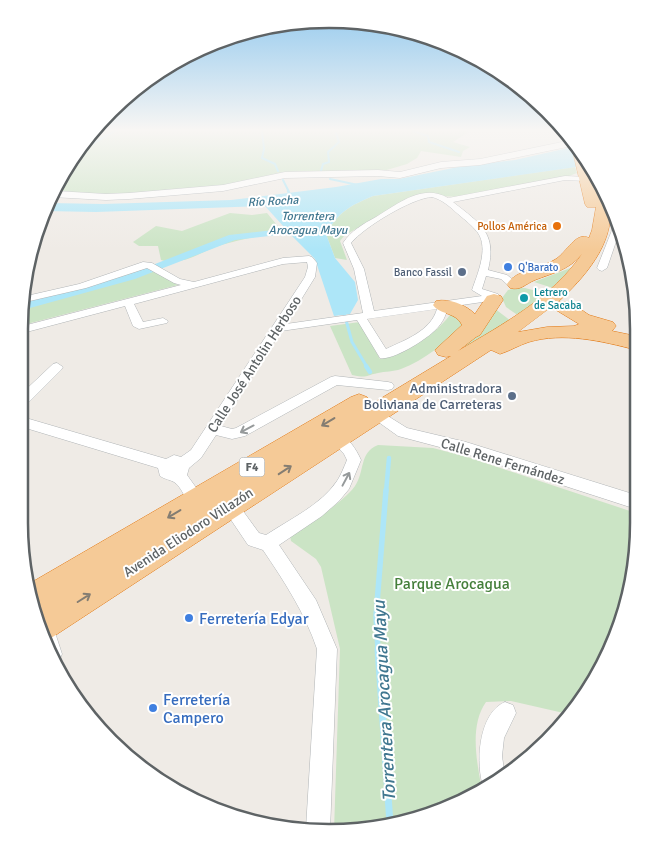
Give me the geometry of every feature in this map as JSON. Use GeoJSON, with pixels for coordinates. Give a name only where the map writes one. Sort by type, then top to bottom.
{"type":"FeatureCollection","features":[{"type":"Feature","properties":{"kind":"highway","name":"F4"},"geometry":{"type":"LineString","coordinates":[[590,181],[593,207],[586,233],[576,252],[559,266],[499,288],[490,296],[504,312],[531,321],[630,342]]}},
{"type":"Feature","properties":{"kind":"highway","name":"F4"},"geometry":{"type":"LineString","coordinates":[[531,321],[558,317],[561,313],[559,300],[581,268],[598,238],[604,209],[598,196]]}},
{"type":"Feature","properties":{"kind":"highway"},"geometry":{"type":"LineString","coordinates":[[514,284],[540,287],[582,319],[630,331]]}},
{"type":"Feature","properties":{"kind":"highway","name":"Avenida Eliodoro Villazón"},"geometry":{"type":"LineString","coordinates":[[44,624],[197,500],[451,348],[480,324],[490,296]]}},
{"type":"Feature","properties":{"kind":"highway"},"geometry":{"type":"LineString","coordinates":[[449,304],[467,316],[472,322],[473,331]]}},
{"type":"Feature","properties":{"kind":"highway","name":"Avenida Eliodoro Villazón"},"geometry":{"type":"LineString","coordinates":[[45,624],[336,437],[531,321]]}},
{"type":"Feature","properties":{"kind":"highway","name":"F4"},"geometry":{"type":"LineString","coordinates":[[375,413],[416,400],[508,342],[523,336],[547,332],[597,334]]}},
{"type":"Feature","properties":{"kind":"street"},"geometry":{"type":"LineString","coordinates":[[59,194],[106,197],[170,193],[223,188],[285,175],[378,173],[400,175],[417,171]]}},
{"type":"Feature","properties":{"kind":"street"},"geometry":{"type":"LineString","coordinates":[[446,201],[565,178],[588,176]]}},
{"type":"Feature","properties":{"kind":"street"},"geometry":{"type":"LineString","coordinates":[[430,196],[446,201],[474,224],[486,238],[487,245],[482,272],[490,296],[449,304],[428,331],[384,355],[361,317],[356,258],[347,242],[405,202],[430,196]]}},
{"type":"Feature","properties":{"kind":"street"},"geometry":{"type":"LineString","coordinates":[[602,268],[616,238]]}},
{"type":"Feature","properties":{"kind":"street","name":"Calle José Antolin Herboso"},"geometry":{"type":"LineString","coordinates":[[175,468],[196,454],[278,328],[314,268],[313,263],[308,259],[283,261],[192,285]]}},
{"type":"Feature","properties":{"kind":"street"},"geometry":{"type":"LineString","coordinates":[[29,298],[82,286],[142,265],[149,265],[177,281],[192,285]]}},
{"type":"Feature","properties":{"kind":"street"},"geometry":{"type":"LineString","coordinates":[[482,272],[504,277],[514,284]]}},
{"type":"Feature","properties":{"kind":"street"},"geometry":{"type":"LineString","coordinates":[[28,329],[192,285]]}},
{"type":"Feature","properties":{"kind":"street"},"geometry":{"type":"LineString","coordinates":[[278,328],[449,304],[490,296]]}},
{"type":"Feature","properties":{"kind":"street"},"geometry":{"type":"LineString","coordinates":[[128,301],[139,326],[163,321]]}},
{"type":"Feature","properties":{"kind":"street"},"geometry":{"type":"LineString","coordinates":[[28,395],[57,367]]}},
{"type":"Feature","properties":{"kind":"street"},"geometry":{"type":"LineString","coordinates":[[213,429],[232,434],[240,432],[335,380],[388,386]]}},
{"type":"Feature","properties":{"kind":"street","name":"Calle Rene Fernández"},"geometry":{"type":"LineString","coordinates":[[375,413],[404,432],[466,448],[630,500]]}},
{"type":"Feature","properties":{"kind":"street"},"geometry":{"type":"LineString","coordinates":[[28,423],[175,468],[197,500]]}},
{"type":"Feature","properties":{"kind":"street"},"geometry":{"type":"LineString","coordinates":[[268,543],[326,502],[347,478],[354,460],[350,451],[336,437]]}},
{"type":"Feature","properties":{"kind":"street"},"geometry":{"type":"LineString","coordinates":[[229,506],[254,540],[268,543],[310,606],[320,627],[327,649],[318,824]]}},
{"type":"Feature","properties":{"kind":"street"},"geometry":{"type":"LineString","coordinates":[[493,776],[491,739],[498,722],[505,713]]}},
{"type":"Feature","properties":{"kind":"green space"},"geometry":{"type":"Polygon","coordinates":[[[72,171],[384,171],[300,174],[223,187],[102,196],[60,193],[72,171]]]}},
{"type":"Feature","properties":{"kind":"green space"},"geometry":{"type":"Polygon","coordinates":[[[549,171],[576,171],[577,173],[459,197],[422,195],[399,203],[344,236],[340,241],[347,260],[335,258],[326,234],[346,210],[373,196],[549,171]]]}},
{"type":"Feature","properties":{"kind":"green space"},"geometry":{"type":"Polygon","coordinates":[[[230,213],[252,215],[267,213],[282,231],[221,245],[184,260],[169,262],[161,260],[158,246],[139,246],[133,242],[156,226],[182,231],[230,213]]]}},
{"type":"Feature","properties":{"kind":"green space"},"geometry":{"type":"Polygon","coordinates":[[[573,267],[553,288],[534,282],[573,267]]]}},
{"type":"Feature","properties":{"kind":"green space"},"geometry":{"type":"Polygon","coordinates":[[[143,268],[155,272],[178,285],[28,324],[29,301],[86,288],[143,268]]]}},
{"type":"Feature","properties":{"kind":"green space"},"geometry":{"type":"Polygon","coordinates":[[[525,288],[548,294],[519,316],[506,307],[502,298],[508,290],[525,288]]]}},
{"type":"Feature","properties":{"kind":"green space"},"geometry":{"type":"Polygon","coordinates":[[[494,308],[511,321],[469,348],[464,345],[483,330],[494,308]]]}},
{"type":"Feature","properties":{"kind":"green space"},"geometry":{"type":"Polygon","coordinates":[[[452,312],[464,324],[435,350],[401,369],[366,376],[352,375],[330,326],[360,322],[380,359],[400,353],[420,342],[438,328],[452,312]]]}},
{"type":"Feature","properties":{"kind":"green space","name":"Parque Arocagua"},"geometry":{"type":"Polygon","coordinates":[[[378,445],[433,448],[467,457],[630,511],[627,563],[614,620],[607,639],[579,691],[562,713],[511,701],[486,702],[481,712],[476,733],[481,783],[444,802],[425,809],[387,819],[334,824],[340,649],[321,567],[316,559],[291,541],[290,536],[342,500],[349,493],[358,481],[365,457],[372,448],[378,445]]]}},
{"type":"Feature","properties":{"kind":"water","name":"Río Rocha"},"geometry":{"type":"Polygon","coordinates":[[[440,171],[550,171],[373,196],[346,210],[326,234],[335,258],[355,282],[358,300],[350,314],[334,316],[315,259],[265,206],[96,212],[51,211],[55,203],[103,204],[231,200],[336,187],[381,179],[399,179],[440,171]]]}},
{"type":"Feature","properties":{"kind":"waterway"},"geometry":{"type":"LineString","coordinates":[[330,179],[358,185]]}},
{"type":"Feature","properties":{"kind":"waterway","name":"Río Rocha"},"geometry":{"type":"LineString","coordinates":[[283,180],[289,192]]}},
{"type":"Feature","properties":{"kind":"waterway","name":"Río Rocha"},"geometry":{"type":"LineString","coordinates":[[288,191],[291,197]]}},
{"type":"Feature","properties":{"kind":"waterway"},"geometry":{"type":"LineString","coordinates":[[28,305],[131,277],[233,237],[309,229]]}},
{"type":"Feature","properties":{"kind":"waterway","name":"Torrentera Arocagua Mayu"},"geometry":{"type":"LineString","coordinates":[[343,309],[352,342],[367,367]]}},
{"type":"Feature","properties":{"kind":"waterway","name":"Torrentera Arocagua Mayu"},"geometry":{"type":"LineString","coordinates":[[366,366],[370,372]]}},
{"type":"Feature","properties":{"kind":"waterway","name":"Torrentera Arocagua Mayu"},"geometry":{"type":"LineString","coordinates":[[386,492],[389,458]]}},
{"type":"Feature","properties":{"kind":"waterway","name":"Torrentera Arocagua Mayu"},"geometry":{"type":"LineString","coordinates":[[378,650],[376,616],[386,490]]}},
{"type":"Feature","properties":{"kind":"waterway","name":"Torrentera Arocagua Mayu"},"geometry":{"type":"LineString","coordinates":[[378,649],[390,818]]}},
{"type":"Feature","properties":{"kind":"place","name":"Pollos América"},"geometry":{"type":"Point","coordinates":[557,226]}},
{"type":"Feature","properties":{"kind":"place","name":"Q'Barato"},"geometry":{"type":"Point","coordinates":[508,267]}},
{"type":"Feature","properties":{"kind":"place","name":"Banco Fassil"},"geometry":{"type":"Point","coordinates":[462,272]}},
{"type":"Feature","properties":{"kind":"place","name":"Letrero de Sacaba"},"geometry":{"type":"Point","coordinates":[524,298]}},
{"type":"Feature","properties":{"kind":"place","name":"Administradora Boliviana de Carreteras"},"geometry":{"type":"Point","coordinates":[512,396]}},
{"type":"Feature","properties":{"kind":"place","name":"Ferretería Edyar"},"geometry":{"type":"Point","coordinates":[189,618]}},
{"type":"Feature","properties":{"kind":"place","name":"Ferretería Campero"},"geometry":{"type":"Point","coordinates":[153,708]}}]}
